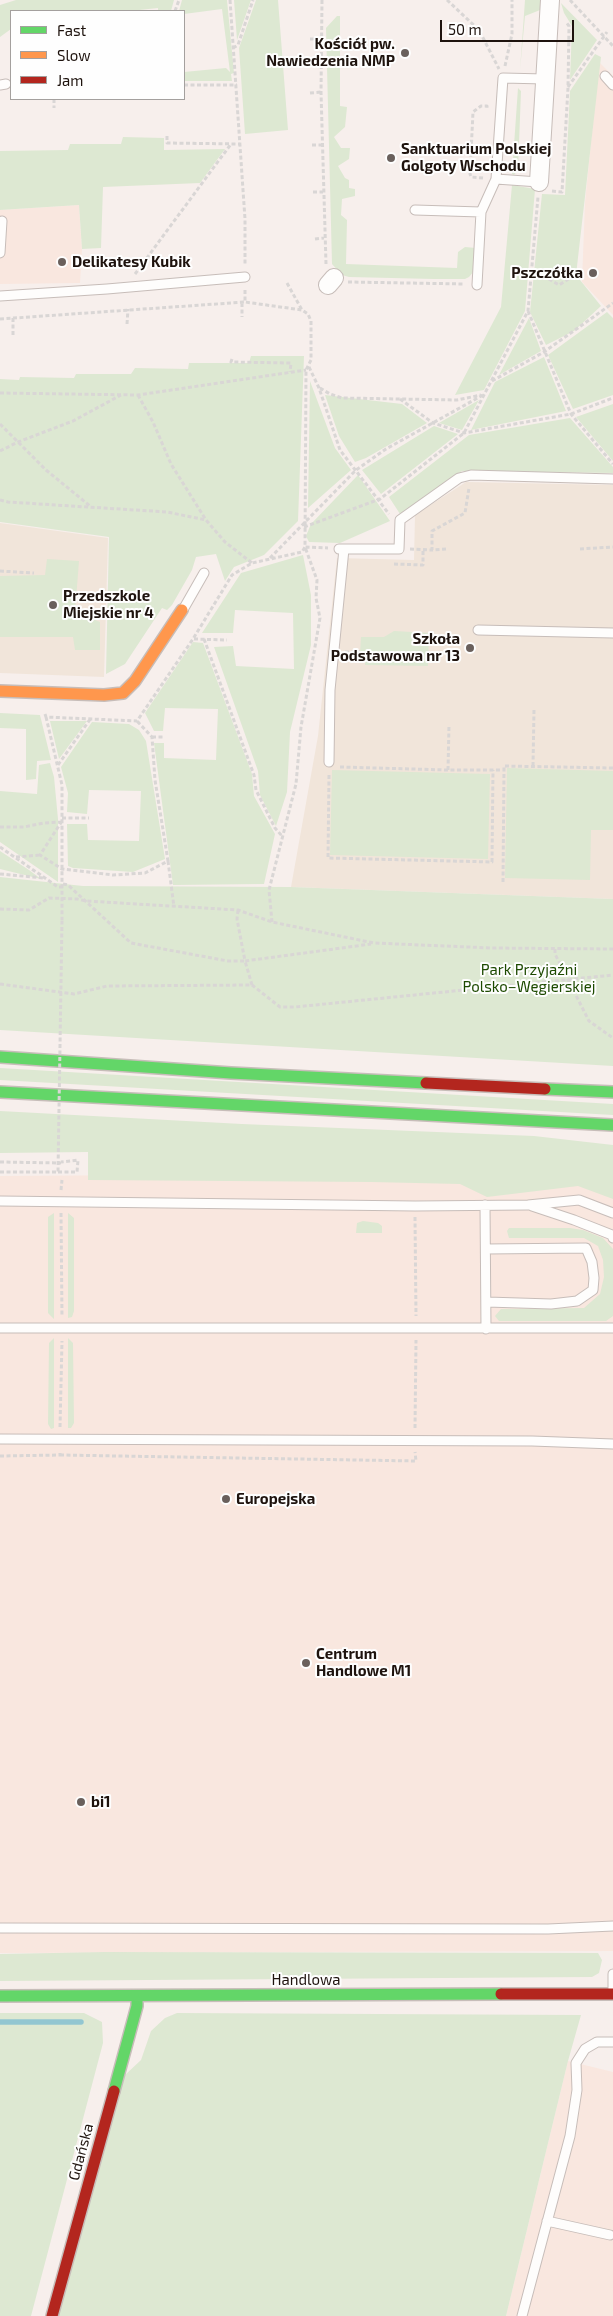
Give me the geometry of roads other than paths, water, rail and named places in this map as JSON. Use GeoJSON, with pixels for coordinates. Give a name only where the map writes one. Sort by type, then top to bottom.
{"type":"FeatureCollection","features":[{"type":"Feature","properties":{"kind":"main road"},"geometry":{"type":"LineString","coordinates":[[0,691],[104,695],[123,693],[135,681],[182,610]]}},
{"type":"Feature","properties":{"kind":"main road"},"geometry":{"type":"LineString","coordinates":[[0,1057],[231,1073],[613,1092]]}},
{"type":"Feature","properties":{"kind":"main road"},"geometry":{"type":"LineString","coordinates":[[0,1092],[613,1125]]}},
{"type":"Feature","properties":{"kind":"main road"},"geometry":{"type":"LineString","coordinates":[[537,1121],[566,1135]]}},
{"type":"Feature","properties":{"kind":"main road","name":"Handlowa"},"geometry":{"type":"LineString","coordinates":[[0,1996],[613,1994]]}},
{"type":"Feature","properties":{"kind":"main road","name":"Gdańska"},"geometry":{"type":"LineString","coordinates":[[52,2316],[137,2006],[137,1996]]}},
{"type":"Feature","properties":{"kind":"street"},"geometry":{"type":"LineString","coordinates":[[539,186],[550,0]]}},
{"type":"Feature","properties":{"kind":"lane"},"geometry":{"type":"LineString","coordinates":[[605,76],[613,85]]}},
{"type":"Feature","properties":{"kind":"lane"},"geometry":{"type":"LineString","coordinates":[[477,285],[481,212],[496,179],[503,78],[545,79]]}},
{"type":"Feature","properties":{"kind":"lane"},"geometry":{"type":"LineString","coordinates":[[496,179],[539,186]]}},
{"type":"Feature","properties":{"kind":"lane"},"geometry":{"type":"LineString","coordinates":[[415,210],[481,212]]}},
{"type":"Feature","properties":{"kind":"lane"},"geometry":{"type":"LineString","coordinates":[[0,253],[2,221]]}},
{"type":"Feature","properties":{"kind":"lane"},"geometry":{"type":"LineString","coordinates":[[0,296],[245,277]]}},
{"type":"Feature","properties":{"kind":"lane"},"geometry":{"type":"LineString","coordinates":[[329,764],[330,690],[342,549],[399,549],[400,520],[459,478],[471,475],[613,479]]}},
{"type":"Feature","properties":{"kind":"lane"},"geometry":{"type":"LineString","coordinates":[[182,610],[204,573]]}},
{"type":"Feature","properties":{"kind":"lane"},"geometry":{"type":"LineString","coordinates":[[478,630],[613,633]]}},
{"type":"Feature","properties":{"kind":"lane"},"geometry":{"type":"LineString","coordinates":[[0,1201],[61,1200],[415,1206],[528,1205],[579,1200],[613,1213]]}},
{"type":"Feature","properties":{"kind":"lane"},"geometry":{"type":"LineString","coordinates":[[485,1205],[486,1329]]}},
{"type":"Feature","properties":{"kind":"lane"},"geometry":{"type":"LineString","coordinates":[[528,1205],[574,1220],[612,1235],[613,1238]]}},
{"type":"Feature","properties":{"kind":"lane"},"geometry":{"type":"LineString","coordinates":[[486,1249],[586,1248],[592,1262],[594,1278],[593,1290],[577,1300],[551,1304],[487,1302]]}},
{"type":"Feature","properties":{"kind":"lane"},"geometry":{"type":"LineString","coordinates":[[0,1328],[613,1328]]}},
{"type":"Feature","properties":{"kind":"lane"},"geometry":{"type":"LineString","coordinates":[[0,1439],[574,1441],[613,1444]]}},
{"type":"Feature","properties":{"kind":"lane"},"geometry":{"type":"LineString","coordinates":[[0,1928],[548,1929],[613,1926]]}},
{"type":"Feature","properties":{"kind":"lane"},"geometry":{"type":"LineString","coordinates":[[613,1974],[613,1994]]}},
{"type":"Feature","properties":{"kind":"lane"},"geometry":{"type":"LineString","coordinates":[[522,2316],[570,2136],[577,2090],[576,2063],[585,2049],[597,2042],[613,2042]]}},
{"type":"Feature","properties":{"kind":"lane"},"geometry":{"type":"LineString","coordinates":[[547,2221],[610,2235]]}},
{"type":"Feature","properties":{"kind":"waterway"},"geometry":{"type":"LineString","coordinates":[[0,2022],[81,2022]]}},
{"type":"Feature","properties":{"kind":"place","name":"Kościół pw. Nawiedzenia NMP"},"geometry":{"type":"Point","coordinates":[405,53]}},
{"type":"Feature","properties":{"kind":"place","name":"Sanktuarium Polskiej Golgoty Wschodu"},"geometry":{"type":"Point","coordinates":[391,158]}},
{"type":"Feature","properties":{"kind":"place","name":"Delikatesy Kubik"},"geometry":{"type":"Point","coordinates":[62,262]}},
{"type":"Feature","properties":{"kind":"place","name":"Pszczółka"},"geometry":{"type":"Point","coordinates":[593,273]}},
{"type":"Feature","properties":{"kind":"place","name":"Przedszkole Miejskie nr 4"},"geometry":{"type":"Point","coordinates":[53,605]}},
{"type":"Feature","properties":{"kind":"place","name":"Szkoła Podstawowa nr 13"},"geometry":{"type":"Point","coordinates":[470,648]}},
{"type":"Feature","properties":{"kind":"place","name":"Europejska"},"geometry":{"type":"Point","coordinates":[226,1499]}},
{"type":"Feature","properties":{"kind":"place","name":"Centrum Handlowe M1"},"geometry":{"type":"Point","coordinates":[306,1663]}},
{"type":"Feature","properties":{"kind":"place","name":"bi1"},"geometry":{"type":"Point","coordinates":[81,1802]}},
{"type":"Feature","properties":{"kind":"park label","name":"Park Przyjaźni Polsko–Węgierskiej"},"geometry":{"type":"Point","coordinates":[529,978]}}]}
